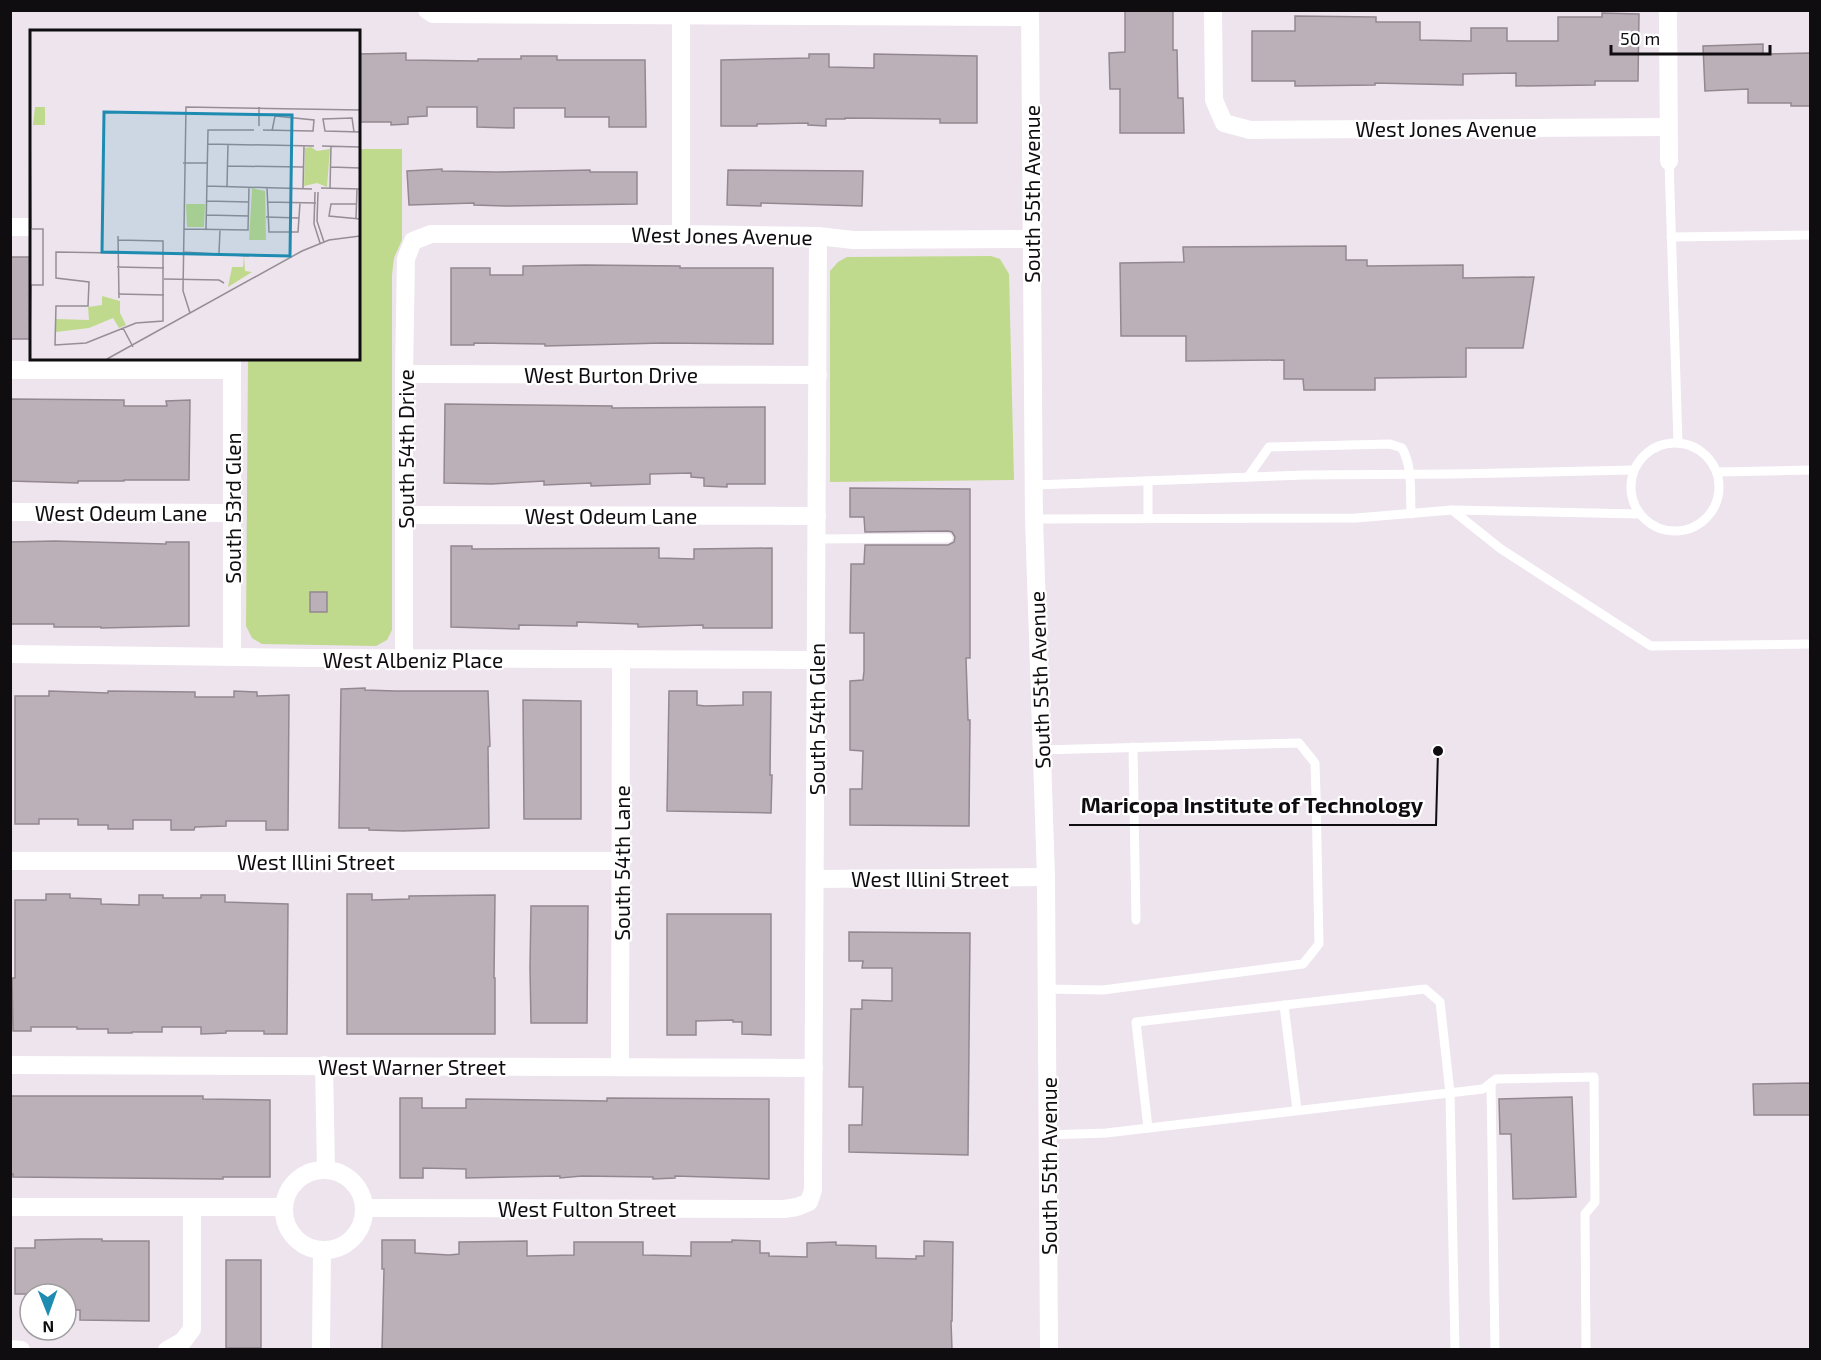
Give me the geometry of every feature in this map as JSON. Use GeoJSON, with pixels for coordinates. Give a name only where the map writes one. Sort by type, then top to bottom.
{"type":"FeatureCollection","features":[{"type":"Feature","properties":{"kind":"street"},"geometry":{"type":"LineString","coordinates":[[428,10],[433,14],[1030,14]]}},
{"type":"Feature","properties":{"kind":"street","name":"West Jones Avenue"},"geometry":{"type":"LineString","coordinates":[[1213,10],[1214,100],[1224,123],[1250,130],[1668,127]]}},
{"type":"Feature","properties":{"kind":"street"},"geometry":{"type":"LineString","coordinates":[[1668,10],[1669,161]]}},
{"type":"Feature","properties":{"kind":"street","name":"South 55th Avenue"},"geometry":{"type":"LineString","coordinates":[[1030,14],[1034,519],[1046,877],[1049,1350]]}},
{"type":"Feature","properties":{"kind":"street"},"geometry":{"type":"LineString","coordinates":[[681,15],[681,234]]}},
{"type":"Feature","properties":{"kind":"street"},"geometry":{"type":"LineString","coordinates":[[10,227],[30,227]]}},
{"type":"Feature","properties":{"kind":"street","name":"West Jones Avenue"},"geometry":{"type":"LineString","coordinates":[[413,241],[431,234],[681,234],[818,236],[853,240],[1031,239]]}},
{"type":"Feature","properties":{"kind":"street","name":"South 54th Glen"},"geometry":{"type":"LineString","coordinates":[[809,1202],[813,1190],[818,236]]}},
{"type":"Feature","properties":{"kind":"street","name":"South 54th Drive"},"geometry":{"type":"LineString","coordinates":[[404,659],[406,259],[413,241]]}},
{"type":"Feature","properties":{"kind":"street"},"geometry":{"type":"LineString","coordinates":[[10,370],[232,364]]}},
{"type":"Feature","properties":{"kind":"street","name":"South 53rd Glen"},"geometry":{"type":"LineString","coordinates":[[232,364],[232,657]]}},
{"type":"Feature","properties":{"kind":"street","name":"West Burton Drive"},"geometry":{"type":"LineString","coordinates":[[404,374],[818,375]]}},
{"type":"Feature","properties":{"kind":"street","name":"West Odeum Lane"},"geometry":{"type":"LineString","coordinates":[[10,512],[232,513]]}},
{"type":"Feature","properties":{"kind":"street","name":"West Odeum Lane"},"geometry":{"type":"LineString","coordinates":[[405,515],[818,516]]}},
{"type":"Feature","properties":{"kind":"street","name":"West Albeniz Place"},"geometry":{"type":"LineString","coordinates":[[10,654],[404,659],[816,660]]}},
{"type":"Feature","properties":{"kind":"street","name":"South 54th Lane"},"geometry":{"type":"LineString","coordinates":[[620,1066],[621,659]]}},
{"type":"Feature","properties":{"kind":"street","name":"West Illini Street"},"geometry":{"type":"LineString","coordinates":[[10,861],[622,861]]}},
{"type":"Feature","properties":{"kind":"street","name":"West Illini Street"},"geometry":{"type":"LineString","coordinates":[[815,879],[1046,877]]}},
{"type":"Feature","properties":{"kind":"street","name":"West Warner Street"},"geometry":{"type":"LineString","coordinates":[[10,1065],[814,1068]]}},
{"type":"Feature","properties":{"kind":"street"},"geometry":{"type":"LineString","coordinates":[[324,1065],[326,1170]]}},
{"type":"Feature","properties":{"kind":"street"},"geometry":{"type":"LineString","coordinates":[[326,1170],[348,1177],[362,1194],[365,1208],[359,1232],[350,1242],[338,1248],[322,1251],[300,1243],[291,1233],[285,1221],[284,1207],[286,1195],[302,1176],[314,1171],[326,1170]]}},
{"type":"Feature","properties":{"kind":"street","name":"West Fulton Street"},"geometry":{"type":"LineString","coordinates":[[365,1208],[784,1209],[809,1202]]}},
{"type":"Feature","properties":{"kind":"street"},"geometry":{"type":"LineString","coordinates":[[10,1207],[284,1207]]}},
{"type":"Feature","properties":{"kind":"street"},"geometry":{"type":"LineString","coordinates":[[175,1345],[192,1329],[192,1208]]}},
{"type":"Feature","properties":{"kind":"street"},"geometry":{"type":"LineString","coordinates":[[321,1350],[322,1251]]}},
{"type":"Feature","properties":{"kind":"street"},"geometry":{"type":"LineString","coordinates":[[10,1349],[21,1350]]}},
{"type":"Feature","properties":{"kind":"lane"},"geometry":{"type":"LineString","coordinates":[[1669,161],[1678,443]]}},
{"type":"Feature","properties":{"kind":"lane"},"geometry":{"type":"LineString","coordinates":[[1671,237],[1810,235]]}},
{"type":"Feature","properties":{"kind":"lane"},"geometry":{"type":"LineString","coordinates":[[1668,443],[1678,443],[1698,448],[1709,459],[1717,472],[1719,486],[1717,500],[1711,512],[1702,522],[1676,531],[1662,529],[1649,523],[1640,514],[1632,500],[1630,485],[1633,470],[1641,457],[1653,448],[1668,443]]}},
{"type":"Feature","properties":{"kind":"lane"},"geometry":{"type":"LineString","coordinates":[[1248,477],[1269,447],[1390,444],[1402,448],[1406,456],[1410,474],[1411,514]]}},
{"type":"Feature","properties":{"kind":"lane"},"geometry":{"type":"LineString","coordinates":[[1034,485],[1248,477],[1633,470]]}},
{"type":"Feature","properties":{"kind":"lane"},"geometry":{"type":"LineString","coordinates":[[1717,472],[1810,470]]}},
{"type":"Feature","properties":{"kind":"lane"},"geometry":{"type":"LineString","coordinates":[[1148,481],[1148,518]]}},
{"type":"Feature","properties":{"kind":"lane"},"geometry":{"type":"LineString","coordinates":[[1034,519],[1356,518],[1452,510],[1640,514]]}},
{"type":"Feature","properties":{"kind":"lane"},"geometry":{"type":"LineString","coordinates":[[1452,510],[1501,549],[1651,646],[1810,644]]}},
{"type":"Feature","properties":{"kind":"lane"},"geometry":{"type":"LineString","coordinates":[[817,539],[948,538]]}},
{"type":"Feature","properties":{"kind":"lane"},"geometry":{"type":"LineString","coordinates":[[1041,750],[1299,743],[1315,762],[1319,944],[1303,964],[1103,990],[1046,990]]}},
{"type":"Feature","properties":{"kind":"lane"},"geometry":{"type":"LineString","coordinates":[[1133,747],[1136,920]]}},
{"type":"Feature","properties":{"kind":"lane"},"geometry":{"type":"LineString","coordinates":[[1148,1128],[1136,1022],[1425,989],[1440,1002],[1450,1093],[1455,1350]]}},
{"type":"Feature","properties":{"kind":"lane"},"geometry":{"type":"LineString","coordinates":[[1284,1005],[1297,1110]]}},
{"type":"Feature","properties":{"kind":"lane"},"geometry":{"type":"LineString","coordinates":[[1047,1135],[1106,1133],[1483,1089],[1496,1079],[1594,1077],[1595,1202],[1585,1214],[1586,1350]]}},
{"type":"Feature","properties":{"kind":"lane"},"geometry":{"type":"LineString","coordinates":[[1491,1083],[1495,1350]]}},
{"type":"Feature","properties":{"kind":"green space"},"geometry":{"type":"Polygon","coordinates":[[[360,149],[402,149],[402,240],[394,258],[392,275],[392,630],[387,640],[376,646],[262,644],[252,638],[246,626],[248,360],[360,360],[360,149]]]}},
{"type":"Feature","properties":{"kind":"green space"},"geometry":{"type":"Polygon","coordinates":[[[991,256],[1000,259],[1009,274],[1014,480],[830,482],[830,271],[838,262],[847,257],[991,256]]]}},
{"type":"Feature","properties":{"kind":"building"},"geometry":{"type":"Polygon","coordinates":[[[1125,10],[1173,10],[1173,50],[1177,50],[1178,98],[1183,98],[1184,133],[1120,133],[1120,89],[1110,89],[1109,53],[1125,52],[1125,10]]]}},
{"type":"Feature","properties":{"kind":"building"},"geometry":{"type":"Polygon","coordinates":[[[1602,13],[1639,14],[1638,81],[1595,81],[1595,85],[1516,86],[1516,73],[1463,74],[1463,85],[1375,83],[1375,85],[1295,86],[1295,81],[1252,81],[1252,31],[1295,31],[1295,16],[1376,17],[1376,22],[1420,22],[1420,40],[1471,41],[1471,28],[1507,28],[1507,41],[1558,41],[1558,17],[1602,17],[1602,13]]]}},
{"type":"Feature","properties":{"kind":"building"},"geometry":{"type":"Polygon","coordinates":[[[1763,44],[1763,54],[1810,53],[1810,106],[1791,106],[1791,103],[1748,103],[1748,89],[1705,91],[1703,46],[1763,44]]]}},
{"type":"Feature","properties":{"kind":"building"},"geometry":{"type":"Polygon","coordinates":[[[406,53],[406,60],[478,61],[478,59],[521,59],[521,56],[557,56],[557,60],[645,60],[646,127],[609,127],[609,117],[565,117],[565,108],[514,108],[514,128],[477,127],[477,107],[427,107],[427,116],[408,117],[408,124],[360,122],[360,54],[406,53]]]}},
{"type":"Feature","properties":{"kind":"building"},"geometry":{"type":"Polygon","coordinates":[[[809,54],[829,54],[829,67],[874,68],[874,54],[977,56],[977,123],[940,123],[940,119],[845,118],[826,119],[826,126],[808,125],[808,123],[721,126],[721,60],[809,58],[809,54]]]}},
{"type":"Feature","properties":{"kind":"building"},"geometry":{"type":"Polygon","coordinates":[[[442,169],[442,171],[497,172],[590,170],[590,172],[637,172],[637,204],[409,205],[407,171],[442,169]]]}},
{"type":"Feature","properties":{"kind":"building"},"geometry":{"type":"Polygon","coordinates":[[[728,170],[863,171],[862,206],[761,203],[761,206],[727,205],[728,170]]]}},
{"type":"Feature","properties":{"kind":"building"},"geometry":{"type":"Polygon","coordinates":[[[1346,246],[1346,260],[1367,260],[1367,266],[1463,265],[1463,278],[1534,277],[1523,348],[1466,348],[1466,377],[1375,378],[1375,390],[1304,390],[1303,379],[1284,379],[1284,360],[1186,361],[1186,336],[1121,336],[1120,263],[1184,262],[1183,247],[1346,246]]]}},
{"type":"Feature","properties":{"kind":"building"},"geometry":{"type":"Polygon","coordinates":[[[10,257],[30,257],[30,339],[10,339],[10,257]]]}},
{"type":"Feature","properties":{"kind":"building"},"geometry":{"type":"Polygon","coordinates":[[[523,266],[773,268],[773,344],[663,343],[545,346],[545,344],[474,343],[474,345],[451,345],[451,268],[490,268],[490,275],[523,275],[523,266]]]}},
{"type":"Feature","properties":{"kind":"building"},"geometry":{"type":"Polygon","coordinates":[[[10,399],[124,400],[124,406],[167,406],[166,401],[190,400],[189,480],[78,481],[78,483],[10,481],[10,399]]]}},
{"type":"Feature","properties":{"kind":"building"},"geometry":{"type":"Polygon","coordinates":[[[445,404],[612,406],[612,408],[765,407],[765,484],[704,486],[704,478],[691,477],[691,473],[650,474],[650,484],[544,485],[544,481],[491,484],[444,483],[445,404]]]}},
{"type":"Feature","properties":{"kind":"building"},"geometry":{"type":"Polygon","coordinates":[[[850,488],[970,489],[970,658],[966,658],[968,720],[970,720],[969,826],[850,825],[850,789],[862,789],[863,751],[850,750],[850,681],[863,680],[864,671],[864,633],[850,633],[851,564],[864,564],[865,545],[948,545],[954,542],[955,537],[952,532],[948,531],[865,532],[864,517],[850,517],[850,488]]]}},
{"type":"Feature","properties":{"kind":"building"},"geometry":{"type":"Polygon","coordinates":[[[10,542],[166,544],[166,542],[189,542],[189,626],[101,628],[54,627],[54,624],[10,624],[10,542]]]}},
{"type":"Feature","properties":{"kind":"building"},"geometry":{"type":"Polygon","coordinates":[[[451,546],[472,546],[472,549],[659,548],[659,558],[694,559],[694,549],[772,548],[772,628],[703,628],[703,625],[638,627],[638,624],[577,622],[577,626],[519,625],[519,629],[451,627],[451,546]]]}},
{"type":"Feature","properties":{"kind":"building"},"geometry":{"type":"Polygon","coordinates":[[[310,592],[327,592],[327,612],[310,612],[310,592]]]}},
{"type":"Feature","properties":{"kind":"building"},"geometry":{"type":"Polygon","coordinates":[[[365,688],[365,690],[395,691],[488,691],[489,828],[403,831],[339,828],[341,689],[365,688]]]}},
{"type":"Feature","properties":{"kind":"building"},"geometry":{"type":"Polygon","coordinates":[[[49,691],[195,692],[195,697],[234,697],[234,691],[257,692],[257,696],[289,695],[288,830],[266,830],[266,821],[226,821],[226,826],[195,827],[194,830],[171,830],[171,820],[133,820],[133,829],[108,829],[108,825],[78,825],[78,819],[39,819],[39,824],[15,824],[15,696],[49,696],[49,691]]]}},
{"type":"Feature","properties":{"kind":"building"},"geometry":{"type":"Polygon","coordinates":[[[669,691],[697,691],[697,705],[705,706],[743,705],[743,692],[771,692],[771,813],[667,811],[669,691]]]}},
{"type":"Feature","properties":{"kind":"building"},"geometry":{"type":"Polygon","coordinates":[[[523,700],[581,701],[581,819],[524,819],[523,700]]]}},
{"type":"Feature","properties":{"kind":"building"},"geometry":{"type":"Polygon","coordinates":[[[46,894],[70,894],[70,898],[101,899],[101,904],[139,905],[139,895],[163,895],[163,898],[201,898],[201,895],[225,895],[225,902],[288,904],[287,1034],[264,1034],[264,1031],[226,1031],[226,1033],[201,1034],[201,1027],[162,1027],[162,1032],[132,1033],[108,1033],[108,1029],[77,1029],[77,1027],[31,1027],[31,1031],[13,1031],[12,978],[15,978],[15,900],[46,900],[46,894]]]}},
{"type":"Feature","properties":{"kind":"building"},"geometry":{"type":"Polygon","coordinates":[[[347,894],[372,894],[372,900],[409,899],[409,896],[495,895],[495,1034],[347,1034],[347,894]]]}},
{"type":"Feature","properties":{"kind":"building"},"geometry":{"type":"Polygon","coordinates":[[[531,906],[588,906],[587,1023],[531,1023],[531,906]]]}},
{"type":"Feature","properties":{"kind":"building"},"geometry":{"type":"Polygon","coordinates":[[[667,914],[771,914],[771,1035],[742,1034],[742,1022],[733,1022],[733,1020],[696,1021],[696,1035],[667,1035],[667,914]]]}},
{"type":"Feature","properties":{"kind":"building"},"geometry":{"type":"Polygon","coordinates":[[[849,932],[970,933],[968,1155],[849,1152],[849,1125],[862,1125],[863,1087],[849,1087],[851,1009],[862,1009],[862,1000],[892,1001],[892,968],[862,968],[863,961],[849,961],[849,932]]]}},
{"type":"Feature","properties":{"kind":"building"},"geometry":{"type":"Polygon","coordinates":[[[1810,1083],[1810,1115],[1754,1115],[1753,1084],[1810,1083]]]}},
{"type":"Feature","properties":{"kind":"building"},"geometry":{"type":"Polygon","coordinates":[[[10,1096],[203,1096],[203,1099],[270,1100],[270,1177],[223,1177],[223,1179],[13,1177],[13,1174],[10,1174],[10,1096]]]}},
{"type":"Feature","properties":{"kind":"building"},"geometry":{"type":"Polygon","coordinates":[[[1572,1097],[1576,1197],[1513,1199],[1511,1134],[1500,1134],[1499,1099],[1572,1097]]]}},
{"type":"Feature","properties":{"kind":"building"},"geometry":{"type":"Polygon","coordinates":[[[400,1098],[422,1098],[422,1108],[466,1108],[466,1099],[607,1101],[607,1098],[769,1099],[769,1179],[675,1176],[675,1178],[653,1179],[653,1177],[582,1176],[466,1178],[466,1169],[423,1168],[423,1178],[400,1178],[400,1098]]]}},
{"type":"Feature","properties":{"kind":"building"},"geometry":{"type":"Polygon","coordinates":[[[35,1240],[149,1241],[149,1321],[80,1320],[78,1282],[18,1282],[18,1294],[15,1294],[15,1248],[35,1248],[35,1240]]]}},
{"type":"Feature","properties":{"kind":"building"},"geometry":{"type":"Polygon","coordinates":[[[382,1240],[415,1240],[415,1253],[449,1255],[459,1254],[459,1242],[527,1241],[527,1256],[574,1255],[574,1242],[643,1242],[643,1255],[691,1256],[691,1242],[732,1242],[732,1240],[760,1241],[760,1253],[769,1253],[769,1256],[807,1257],[807,1243],[836,1242],[836,1245],[876,1246],[876,1258],[916,1259],[916,1256],[924,1256],[924,1241],[953,1242],[952,1350],[382,1350],[384,1269],[382,1269],[382,1240]]]}},
{"type":"Feature","properties":{"kind":"building"},"geometry":{"type":"Polygon","coordinates":[[[226,1260],[261,1260],[261,1348],[226,1348],[226,1260]]]}},
{"type":"Feature","properties":{"kind":"place","name":"Maricopa Institute of Technology"},"geometry":{"type":"Point","coordinates":[1438,751]}}]}
